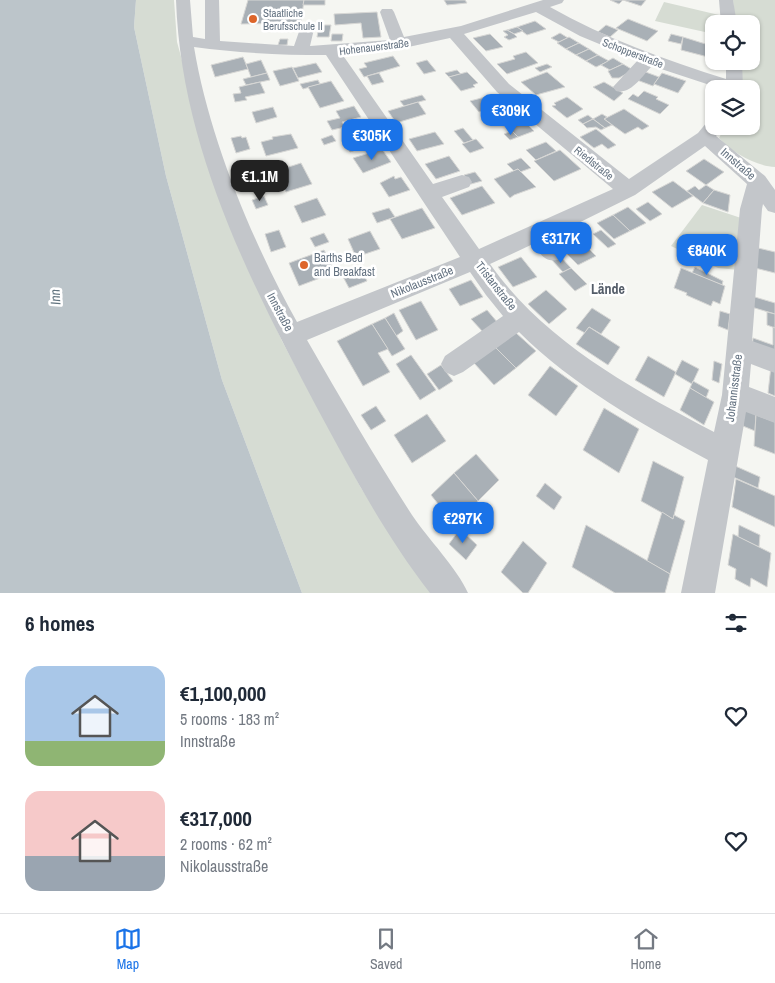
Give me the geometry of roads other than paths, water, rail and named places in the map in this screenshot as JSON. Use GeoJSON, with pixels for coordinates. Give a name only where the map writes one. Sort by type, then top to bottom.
{"type":"FeatureCollection","features":[{"type":"Feature","properties":{"kind":"street","name":"Innstraße"},"geometry":{"type":"LineString","coordinates":[[183,0],[187,55],[208,136],[227,193],[260,274],[292,335],[388,504],[451,593]]}},
{"type":"Feature","properties":{"kind":"street"},"geometry":{"type":"LineString","coordinates":[[211,45],[213,39],[212,0]]}},
{"type":"Feature","properties":{"kind":"street","name":"Hohenauerstraße"},"geometry":{"type":"LineString","coordinates":[[186,41],[211,45],[301,52],[332,52],[399,44],[454,33],[557,0]]}},
{"type":"Feature","properties":{"kind":"street"},"geometry":{"type":"LineString","coordinates":[[726,0],[728,15]]}},
{"type":"Feature","properties":{"kind":"street","name":"Schopperstraße"},"geometry":{"type":"LineString","coordinates":[[538,7],[586,34],[648,60],[709,80]]}},
{"type":"Feature","properties":{"kind":"street"},"geometry":{"type":"LineString","coordinates":[[387,12],[399,44]]}},
{"type":"Feature","properties":{"kind":"street"},"geometry":{"type":"LineString","coordinates":[[301,52],[306,29]]}},
{"type":"Feature","properties":{"kind":"street","name":"Riedlstraße"},"geometry":{"type":"LineString","coordinates":[[454,33],[503,88],[628,190]]}},
{"type":"Feature","properties":{"kind":"street","name":"Tristanstraße"},"geometry":{"type":"LineString","coordinates":[[332,52],[428,194],[506,303],[549,343],[586,370],[664,421],[725,453]]}},
{"type":"Feature","properties":{"kind":"street"},"geometry":{"type":"LineString","coordinates":[[622,87],[648,60]]}},
{"type":"Feature","properties":{"kind":"street","name":"Nikolausstraße"},"geometry":{"type":"LineString","coordinates":[[292,335],[537,234],[628,190],[669,174],[707,135]]}},
{"type":"Feature","properties":{"kind":"street","name":"Innstraße"},"geometry":{"type":"LineString","coordinates":[[713,135],[758,181],[775,206]]}},
{"type":"Feature","properties":{"kind":"street","name":"Johannisstraße"},"geometry":{"type":"LineString","coordinates":[[698,593],[735,395],[751,209],[758,181]]}},
{"type":"Feature","properties":{"kind":"street"},"geometry":{"type":"LineString","coordinates":[[428,194],[462,182]]}},
{"type":"Feature","properties":{"kind":"street"},"geometry":{"type":"LineString","coordinates":[[537,234],[553,253]]}},
{"type":"Feature","properties":{"kind":"street"},"geometry":{"type":"LineString","coordinates":[[454,364],[522,317]]}},
{"type":"Feature","properties":{"kind":"street"},"geometry":{"type":"LineString","coordinates":[[740,348],[775,361]]}},
{"type":"Feature","properties":{"kind":"street"},"geometry":{"type":"LineString","coordinates":[[735,395],[775,410]]}},
{"type":"Feature","properties":{"kind":"water","name":"Inn"},"geometry":{"type":"Polygon","coordinates":[[[0,0],[136,0],[134,27],[166,176],[222,380],[302,593],[0,593],[0,0]]]}},
{"type":"Feature","properties":{"kind":"place","name":"Staatliche Berufsschule II"},"geometry":{"type":"Point","coordinates":[253,19]}},
{"type":"Feature","properties":{"kind":"place","name":"Barths Bed and Breakfast"},"geometry":{"type":"Point","coordinates":[304,265]}},
{"type":"Feature","properties":{"kind":"district","name":"Lände"},"geometry":{"type":"Point","coordinates":[608,289]}}]}
